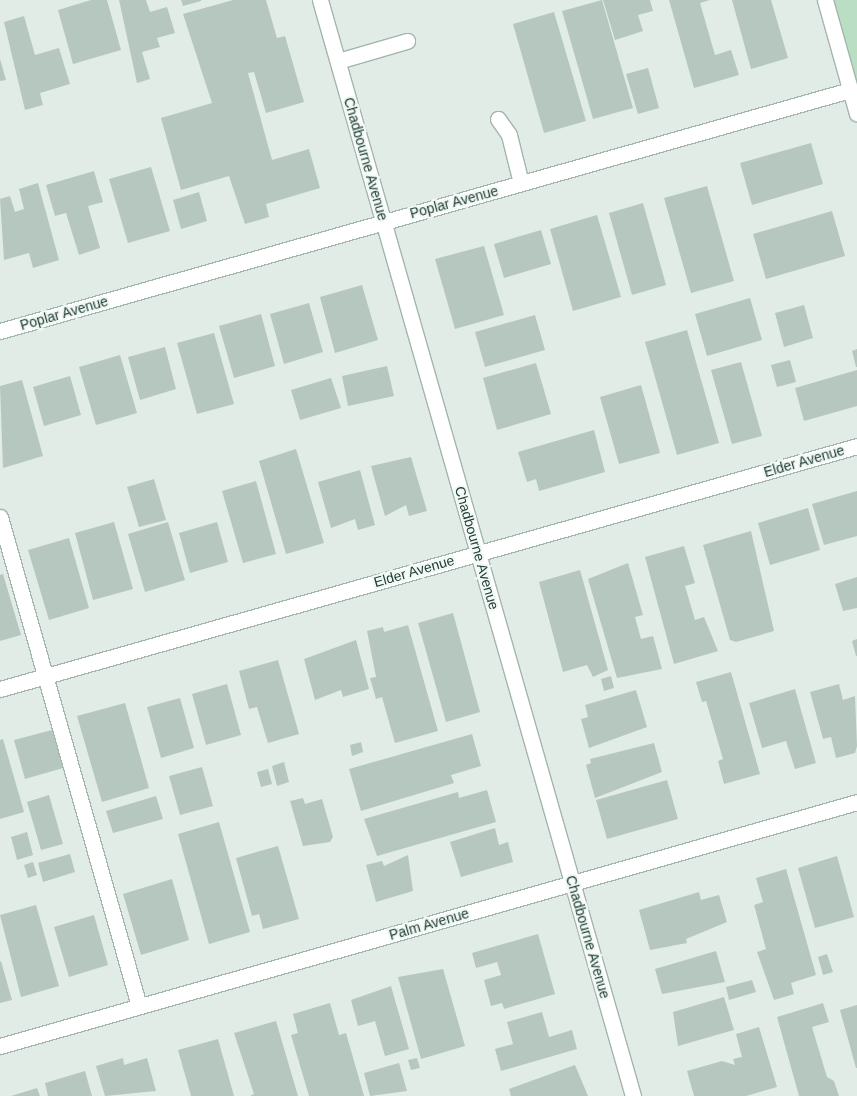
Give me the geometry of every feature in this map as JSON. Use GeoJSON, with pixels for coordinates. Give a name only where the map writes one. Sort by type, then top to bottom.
{"type":"FeatureCollection","features":[{"type":"Feature","properties":{"kind":"street","name":"Chadbourne Avenue"},"geometry":{"type":"LineString","coordinates":[[320,0],[633,1096]]}},
{"type":"Feature","properties":{"kind":"street"},"geometry":{"type":"LineString","coordinates":[[825,0],[857,114]]}},
{"type":"Feature","properties":{"kind":"street"},"geometry":{"type":"LineString","coordinates":[[338,61],[407,41]]}},
{"type":"Feature","properties":{"kind":"street","name":"Poplar Avenue"},"geometry":{"type":"LineString","coordinates":[[0,331],[850,90]]}},
{"type":"Feature","properties":{"kind":"street"},"geometry":{"type":"LineString","coordinates":[[498,119],[509,135],[520,183]]}},
{"type":"Feature","properties":{"kind":"street","name":"Elder Avenue"},"geometry":{"type":"LineString","coordinates":[[0,689],[857,446]]}},
{"type":"Feature","properties":{"kind":"street"},"geometry":{"type":"LineString","coordinates":[[0,517],[139,1006]]}},
{"type":"Feature","properties":{"kind":"street","name":"Palm Avenue"},"geometry":{"type":"LineString","coordinates":[[0,1046],[857,802]]}},
{"type":"Feature","properties":{"kind":"green space"},"geometry":{"type":"Polygon","coordinates":[[[824,0],[857,0],[857,115],[824,0]]]}},
{"type":"Feature","properties":{"kind":"building"},"geometry":{"type":"Polygon","coordinates":[[[91,0],[107,0],[121,50],[73,64],[58,10],[91,0]]]}},
{"type":"Feature","properties":{"kind":"building"},"geometry":{"type":"Polygon","coordinates":[[[119,0],[146,0],[150,12],[167,7],[175,33],[157,38],[160,47],[142,52],[150,79],[137,83],[119,0]]]}},
{"type":"Feature","properties":{"kind":"building"},"geometry":{"type":"Polygon","coordinates":[[[181,0],[201,0],[201,1],[183,6],[181,0]]]}},
{"type":"Feature","properties":{"kind":"building"},"geometry":{"type":"Polygon","coordinates":[[[233,0],[266,0],[277,38],[285,36],[304,102],[266,113],[254,72],[248,73],[272,160],[309,149],[320,188],[266,204],[269,217],[245,224],[229,176],[181,190],[161,118],[212,103],[183,14],[233,0]]]}},
{"type":"Feature","properties":{"kind":"building"},"geometry":{"type":"Polygon","coordinates":[[[602,0],[633,108],[593,119],[562,11],[602,0]]]}},
{"type":"Feature","properties":{"kind":"building"},"geometry":{"type":"Polygon","coordinates":[[[603,0],[650,0],[653,11],[638,15],[643,31],[615,40],[603,0]]]}},
{"type":"Feature","properties":{"kind":"building"},"geometry":{"type":"Polygon","coordinates":[[[669,0],[710,0],[700,3],[715,55],[731,50],[739,75],[694,88],[669,0]]]}},
{"type":"Feature","properties":{"kind":"building"},"geometry":{"type":"Polygon","coordinates":[[[732,0],[771,0],[788,58],[751,69],[732,0]]]}},
{"type":"Feature","properties":{"kind":"building"},"geometry":{"type":"Polygon","coordinates":[[[554,12],[586,121],[544,133],[513,24],[554,12]]]}},
{"type":"Feature","properties":{"kind":"building"},"geometry":{"type":"Polygon","coordinates":[[[24,16],[35,55],[59,48],[70,84],[40,93],[43,105],[25,110],[4,22],[24,16]]]}},
{"type":"Feature","properties":{"kind":"building"},"geometry":{"type":"Polygon","coordinates":[[[0,59],[6,80],[0,81],[0,59]]]}},
{"type":"Feature","properties":{"kind":"building"},"geometry":{"type":"Polygon","coordinates":[[[648,68],[659,108],[638,114],[626,74],[648,68]]]}},
{"type":"Feature","properties":{"kind":"building"},"geometry":{"type":"Polygon","coordinates":[[[811,143],[823,184],[752,205],[740,163],[811,143]]]}},
{"type":"Feature","properties":{"kind":"building"},"geometry":{"type":"Polygon","coordinates":[[[151,167],[170,231],[128,243],[109,179],[151,167]]]}},
{"type":"Feature","properties":{"kind":"building"},"geometry":{"type":"Polygon","coordinates":[[[94,171],[103,202],[88,206],[100,248],[79,255],[66,213],[55,216],[46,185],[94,171]]]}},
{"type":"Feature","properties":{"kind":"building"},"geometry":{"type":"Polygon","coordinates":[[[38,183],[59,260],[33,268],[29,253],[4,260],[0,199],[10,196],[15,212],[24,209],[19,189],[38,183]]]}},
{"type":"Feature","properties":{"kind":"building"},"geometry":{"type":"Polygon","coordinates":[[[707,186],[734,281],[691,293],[664,198],[707,186]]]}},
{"type":"Feature","properties":{"kind":"building"},"geometry":{"type":"Polygon","coordinates":[[[199,192],[207,221],[181,229],[173,200],[199,192]]]}},
{"type":"Feature","properties":{"kind":"building"},"geometry":{"type":"Polygon","coordinates":[[[643,203],[666,285],[632,295],[609,213],[643,203]]]}},
{"type":"Feature","properties":{"kind":"building"},"geometry":{"type":"Polygon","coordinates":[[[832,211],[845,256],[766,279],[753,234],[832,211]]]}},
{"type":"Feature","properties":{"kind":"building"},"geometry":{"type":"Polygon","coordinates":[[[597,215],[621,297],[573,311],[550,229],[597,215]]]}},
{"type":"Feature","properties":{"kind":"building"},"geometry":{"type":"Polygon","coordinates":[[[541,230],[551,264],[504,278],[494,244],[541,230]]]}},
{"type":"Feature","properties":{"kind":"building"},"geometry":{"type":"Polygon","coordinates":[[[484,246],[504,315],[455,329],[435,259],[484,246]]]}},
{"type":"Feature","properties":{"kind":"building"},"geometry":{"type":"Polygon","coordinates":[[[362,285],[378,340],[335,353],[320,297],[362,285]]]}},
{"type":"Feature","properties":{"kind":"building"},"geometry":{"type":"Polygon","coordinates":[[[750,298],[762,340],[707,356],[695,314],[750,298]]]}},
{"type":"Feature","properties":{"kind":"building"},"geometry":{"type":"Polygon","coordinates":[[[309,303],[323,352],[284,364],[270,314],[309,303]]]}},
{"type":"Feature","properties":{"kind":"building"},"geometry":{"type":"Polygon","coordinates":[[[804,305],[813,338],[784,347],[775,313],[804,305]]]}},
{"type":"Feature","properties":{"kind":"building"},"geometry":{"type":"Polygon","coordinates":[[[261,314],[275,366],[234,378],[219,326],[261,314]]]}},
{"type":"Feature","properties":{"kind":"building"},"geometry":{"type":"Polygon","coordinates":[[[535,315],[545,350],[485,367],[475,332],[535,315]]]}},
{"type":"Feature","properties":{"kind":"building"},"geometry":{"type":"Polygon","coordinates":[[[687,330],[719,443],[677,455],[645,342],[687,330]]]}},
{"type":"Feature","properties":{"kind":"building"},"geometry":{"type":"Polygon","coordinates":[[[214,333],[234,404],[197,414],[177,343],[214,333]]]}},
{"type":"Feature","properties":{"kind":"building"},"geometry":{"type":"Polygon","coordinates":[[[165,347],[176,389],[140,400],[128,357],[165,347]]]}},
{"type":"Feature","properties":{"kind":"building"},"geometry":{"type":"Polygon","coordinates":[[[857,349],[857,367],[856,367],[852,351],[857,349]]]}},
{"type":"Feature","properties":{"kind":"building"},"geometry":{"type":"Polygon","coordinates":[[[120,355],[137,413],[96,425],[79,367],[120,355]]]}},
{"type":"Feature","properties":{"kind":"building"},"geometry":{"type":"Polygon","coordinates":[[[790,360],[796,382],[777,387],[771,365],[790,360]]]}},
{"type":"Feature","properties":{"kind":"building"},"geometry":{"type":"Polygon","coordinates":[[[741,362],[762,436],[732,444],[711,370],[741,362]]]}},
{"type":"Feature","properties":{"kind":"building"},"geometry":{"type":"Polygon","coordinates":[[[536,363],[551,414],[497,430],[483,378],[536,363]]]}},
{"type":"Feature","properties":{"kind":"building"},"geometry":{"type":"Polygon","coordinates":[[[387,366],[394,396],[348,406],[342,376],[387,366]]]}},
{"type":"Feature","properties":{"kind":"building"},"geometry":{"type":"Polygon","coordinates":[[[857,370],[857,406],[804,421],[795,388],[857,370]]]}},
{"type":"Feature","properties":{"kind":"building"},"geometry":{"type":"Polygon","coordinates":[[[70,376],[81,415],[44,426],[33,387],[70,376]]]}},
{"type":"Feature","properties":{"kind":"building"},"geometry":{"type":"Polygon","coordinates":[[[331,378],[341,408],[300,420],[291,390],[331,378]]]}},
{"type":"Feature","properties":{"kind":"building"},"geometry":{"type":"Polygon","coordinates":[[[22,380],[43,456],[3,468],[0,386],[22,380]]]}},
{"type":"Feature","properties":{"kind":"building"},"geometry":{"type":"Polygon","coordinates":[[[641,385],[660,453],[619,464],[600,397],[641,385]]]}},
{"type":"Feature","properties":{"kind":"building"},"geometry":{"type":"Polygon","coordinates":[[[594,430],[605,472],[539,491],[536,479],[527,482],[518,452],[594,430]]]}},
{"type":"Feature","properties":{"kind":"building"},"geometry":{"type":"Polygon","coordinates":[[[296,449],[324,543],[286,554],[259,461],[296,449]]]}},
{"type":"Feature","properties":{"kind":"building"},"geometry":{"type":"Polygon","coordinates":[[[411,457],[427,511],[409,516],[406,505],[385,516],[371,466],[411,457]]]}},
{"type":"Feature","properties":{"kind":"building"},"geometry":{"type":"Polygon","coordinates":[[[360,470],[375,525],[358,530],[355,519],[331,528],[318,482],[360,470]]]}},
{"type":"Feature","properties":{"kind":"building"},"geometry":{"type":"Polygon","coordinates":[[[154,479],[166,520],[139,527],[127,487],[154,479]]]}},
{"type":"Feature","properties":{"kind":"building"},"geometry":{"type":"Polygon","coordinates":[[[256,481],[276,554],[243,563],[222,491],[256,481]]]}},
{"type":"Feature","properties":{"kind":"building"},"geometry":{"type":"Polygon","coordinates":[[[857,491],[857,536],[824,545],[812,504],[857,491]]]}},
{"type":"Feature","properties":{"kind":"building"},"geometry":{"type":"Polygon","coordinates":[[[808,508],[820,550],[770,565],[758,523],[808,508]]]}},
{"type":"Feature","properties":{"kind":"building"},"geometry":{"type":"Polygon","coordinates":[[[114,522],[133,589],[93,600],[75,533],[114,522]]]}},
{"type":"Feature","properties":{"kind":"building"},"geometry":{"type":"Polygon","coordinates":[[[168,522],[185,580],[145,592],[128,534],[168,522]]]}},
{"type":"Feature","properties":{"kind":"building"},"geometry":{"type":"Polygon","coordinates":[[[217,522],[228,562],[190,573],[179,533],[217,522]]]}},
{"type":"Feature","properties":{"kind":"building"},"geometry":{"type":"Polygon","coordinates":[[[751,531],[774,631],[736,642],[730,640],[703,545],[751,531]]]}},
{"type":"Feature","properties":{"kind":"building"},"geometry":{"type":"Polygon","coordinates":[[[69,538],[89,608],[49,620],[28,550],[69,538]]]}},
{"type":"Feature","properties":{"kind":"building"},"geometry":{"type":"Polygon","coordinates":[[[684,546],[695,583],[685,586],[695,620],[704,617],[718,651],[674,664],[645,557],[684,546]]]}},
{"type":"Feature","properties":{"kind":"building"},"geometry":{"type":"Polygon","coordinates":[[[628,563],[643,615],[635,617],[641,639],[653,636],[662,669],[617,678],[588,579],[628,563]]]}},
{"type":"Feature","properties":{"kind":"building"},"geometry":{"type":"Polygon","coordinates":[[[580,570],[608,670],[593,677],[587,665],[563,672],[539,582],[580,570]]]}},
{"type":"Feature","properties":{"kind":"building"},"geometry":{"type":"Polygon","coordinates":[[[3,574],[21,635],[0,641],[0,575],[3,574]]]}},
{"type":"Feature","properties":{"kind":"building"},"geometry":{"type":"Polygon","coordinates":[[[857,577],[857,608],[843,611],[835,584],[857,577]]]}},
{"type":"Feature","properties":{"kind":"building"},"geometry":{"type":"Polygon","coordinates":[[[453,613],[480,712],[446,722],[418,623],[453,613]]]}},
{"type":"Feature","properties":{"kind":"building"},"geometry":{"type":"Polygon","coordinates":[[[408,625],[438,731],[395,743],[382,697],[376,699],[370,678],[376,677],[367,631],[383,627],[384,632],[408,625]]]}},
{"type":"Feature","properties":{"kind":"building"},"geometry":{"type":"Polygon","coordinates":[[[857,639],[857,656],[856,656],[852,641],[857,639]]]}},
{"type":"Feature","properties":{"kind":"building"},"geometry":{"type":"Polygon","coordinates":[[[356,640],[369,689],[343,697],[341,690],[315,700],[304,659],[356,640]]]}},
{"type":"Feature","properties":{"kind":"building"},"geometry":{"type":"Polygon","coordinates":[[[278,660],[299,734],[268,743],[257,707],[249,709],[239,671],[278,660]]]}},
{"type":"Feature","properties":{"kind":"building"},"geometry":{"type":"Polygon","coordinates":[[[731,672],[760,774],[724,784],[718,761],[723,759],[706,701],[702,702],[696,682],[731,672]]]}},
{"type":"Feature","properties":{"kind":"building"},"geometry":{"type":"Polygon","coordinates":[[[611,676],[614,688],[604,691],[601,679],[611,676]]]}},
{"type":"Feature","properties":{"kind":"building"},"geometry":{"type":"Polygon","coordinates":[[[227,684],[241,735],[206,745],[192,694],[227,684]]]}},
{"type":"Feature","properties":{"kind":"building"},"geometry":{"type":"Polygon","coordinates":[[[839,684],[843,700],[855,696],[857,746],[855,753],[836,758],[831,737],[823,739],[810,692],[839,684]]]}},
{"type":"Feature","properties":{"kind":"building"},"geometry":{"type":"Polygon","coordinates":[[[795,689],[816,763],[795,769],[786,741],[762,748],[749,703],[795,689]]]}},
{"type":"Feature","properties":{"kind":"building"},"geometry":{"type":"Polygon","coordinates":[[[636,690],[647,727],[589,748],[581,719],[588,717],[585,705],[636,690]]]}},
{"type":"Feature","properties":{"kind":"building"},"geometry":{"type":"Polygon","coordinates":[[[180,698],[194,748],[161,758],[147,707],[180,698]]]}},
{"type":"Feature","properties":{"kind":"building"},"geometry":{"type":"Polygon","coordinates":[[[125,703],[149,788],[102,802],[77,716],[125,703]]]}},
{"type":"Feature","properties":{"kind":"building"},"geometry":{"type":"Polygon","coordinates":[[[52,730],[63,768],[25,779],[14,740],[52,730]]]}},
{"type":"Feature","properties":{"kind":"building"},"geometry":{"type":"Polygon","coordinates":[[[472,734],[481,766],[451,775],[454,783],[361,811],[349,769],[472,734]]]}},
{"type":"Feature","properties":{"kind":"building"},"geometry":{"type":"Polygon","coordinates":[[[3,739],[24,812],[0,819],[0,740],[3,739]]]}},
{"type":"Feature","properties":{"kind":"building"},"geometry":{"type":"Polygon","coordinates":[[[361,742],[363,752],[352,756],[350,745],[361,742]]]}},
{"type":"Feature","properties":{"kind":"building"},"geometry":{"type":"Polygon","coordinates":[[[654,743],[662,772],[595,798],[586,765],[591,763],[590,759],[654,743]]]}},
{"type":"Feature","properties":{"kind":"building"},"geometry":{"type":"Polygon","coordinates":[[[284,762],[289,782],[277,786],[272,766],[284,762]]]}},
{"type":"Feature","properties":{"kind":"building"},"geometry":{"type":"Polygon","coordinates":[[[202,767],[213,806],[180,815],[169,776],[202,767]]]}},
{"type":"Feature","properties":{"kind":"building"},"geometry":{"type":"Polygon","coordinates":[[[268,769],[272,784],[261,787],[257,772],[268,769]]]}},
{"type":"Feature","properties":{"kind":"building"},"geometry":{"type":"Polygon","coordinates":[[[667,780],[678,819],[607,839],[596,800],[667,780]]]}},
{"type":"Feature","properties":{"kind":"building"},"geometry":{"type":"Polygon","coordinates":[[[487,790],[496,822],[377,856],[364,819],[458,792],[459,798],[487,790]]]}},
{"type":"Feature","properties":{"kind":"building"},"geometry":{"type":"Polygon","coordinates":[[[49,795],[63,844],[41,850],[27,802],[49,795]]]}},
{"type":"Feature","properties":{"kind":"building"},"geometry":{"type":"Polygon","coordinates":[[[156,796],[163,819],[113,833],[106,811],[156,796]]]}},
{"type":"Feature","properties":{"kind":"building"},"geometry":{"type":"Polygon","coordinates":[[[303,798],[305,804],[322,799],[333,837],[330,842],[303,846],[290,801],[303,798]]]}},
{"type":"Feature","properties":{"kind":"building"},"geometry":{"type":"Polygon","coordinates":[[[219,822],[250,932],[209,944],[178,834],[219,822]]]}},
{"type":"Feature","properties":{"kind":"building"},"geometry":{"type":"Polygon","coordinates":[[[495,828],[499,845],[508,842],[513,862],[461,877],[450,842],[495,828]]]}},
{"type":"Feature","properties":{"kind":"building"},"geometry":{"type":"Polygon","coordinates":[[[27,832],[33,855],[17,860],[11,837],[27,832]]]}},
{"type":"Feature","properties":{"kind":"building"},"geometry":{"type":"Polygon","coordinates":[[[278,846],[299,919],[263,929],[259,914],[252,916],[236,858],[278,846]]]}},
{"type":"Feature","properties":{"kind":"building"},"geometry":{"type":"Polygon","coordinates":[[[70,854],[75,872],[43,882],[38,863],[70,854]]]}},
{"type":"Feature","properties":{"kind":"building"},"geometry":{"type":"Polygon","coordinates":[[[408,855],[413,891],[376,902],[366,865],[382,861],[384,866],[408,855]]]}},
{"type":"Feature","properties":{"kind":"building"},"geometry":{"type":"Polygon","coordinates":[[[837,856],[854,917],[815,928],[798,868],[837,856]]]}},
{"type":"Feature","properties":{"kind":"building"},"geometry":{"type":"Polygon","coordinates":[[[33,862],[37,875],[28,878],[24,865],[33,862]]]}},
{"type":"Feature","properties":{"kind":"building"},"geometry":{"type":"Polygon","coordinates":[[[786,869],[816,975],[791,983],[794,994],[774,1000],[757,952],[766,949],[754,905],[763,902],[756,878],[786,869]]]}},
{"type":"Feature","properties":{"kind":"building"},"geometry":{"type":"Polygon","coordinates":[[[172,879],[189,940],[141,955],[123,894],[172,879]]]}},
{"type":"Feature","properties":{"kind":"building"},"geometry":{"type":"Polygon","coordinates":[[[699,892],[701,900],[719,895],[727,922],[686,939],[687,943],[650,950],[639,910],[699,892]]]}},
{"type":"Feature","properties":{"kind":"building"},"geometry":{"type":"Polygon","coordinates":[[[36,905],[59,986],[21,997],[0,915],[36,905]]]}},
{"type":"Feature","properties":{"kind":"building"},"geometry":{"type":"Polygon","coordinates":[[[94,915],[108,965],[69,977],[54,927],[94,915]]]}},
{"type":"Feature","properties":{"kind":"building"},"geometry":{"type":"Polygon","coordinates":[[[538,934],[555,994],[504,1009],[502,1003],[491,1006],[484,980],[501,975],[497,962],[476,968],[472,953],[538,934]]]}},
{"type":"Feature","properties":{"kind":"building"},"geometry":{"type":"Polygon","coordinates":[[[716,951],[725,982],[662,994],[655,969],[716,951]]]}},
{"type":"Feature","properties":{"kind":"building"},"geometry":{"type":"Polygon","coordinates":[[[827,954],[833,972],[823,975],[818,957],[827,954]]]}},
{"type":"Feature","properties":{"kind":"building"},"geometry":{"type":"Polygon","coordinates":[[[0,962],[12,1000],[0,1003],[0,962]]]}},
{"type":"Feature","properties":{"kind":"building"},"geometry":{"type":"Polygon","coordinates":[[[443,969],[465,1046],[421,1059],[398,977],[443,969]]]}},
{"type":"Feature","properties":{"kind":"building"},"geometry":{"type":"Polygon","coordinates":[[[752,980],[756,992],[729,1000],[726,987],[752,980]]]}},
{"type":"Feature","properties":{"kind":"building"},"geometry":{"type":"Polygon","coordinates":[[[391,986],[409,1049],[385,1056],[375,1021],[358,1026],[351,1000],[391,986]]]}},
{"type":"Feature","properties":{"kind":"building"},"geometry":{"type":"Polygon","coordinates":[[[724,997],[734,1030],[678,1046],[673,1012],[724,997]]]}},
{"type":"Feature","properties":{"kind":"building"},"geometry":{"type":"Polygon","coordinates":[[[330,1003],[339,1035],[346,1033],[364,1096],[309,1096],[291,1035],[298,1033],[293,1014],[330,1003]]]}},
{"type":"Feature","properties":{"kind":"building"},"geometry":{"type":"Polygon","coordinates":[[[823,1003],[829,1022],[812,1027],[827,1077],[834,1081],[839,1096],[799,1096],[777,1017],[823,1003]]]}},
{"type":"Feature","properties":{"kind":"building"},"geometry":{"type":"Polygon","coordinates":[[[857,1005],[857,1068],[856,1068],[840,1010],[857,1005]]]}},
{"type":"Feature","properties":{"kind":"building"},"geometry":{"type":"Polygon","coordinates":[[[542,1012],[549,1037],[572,1030],[577,1049],[501,1071],[495,1049],[513,1044],[507,1022],[542,1012]]]}},
{"type":"Feature","properties":{"kind":"building"},"geometry":{"type":"Polygon","coordinates":[[[276,1021],[298,1096],[250,1096],[254,1094],[234,1033],[276,1021]]]}},
{"type":"Feature","properties":{"kind":"building"},"geometry":{"type":"Polygon","coordinates":[[[759,1027],[777,1087],[746,1096],[694,1096],[687,1071],[722,1061],[735,1065],[733,1059],[742,1057],[736,1034],[759,1027]]]}},
{"type":"Feature","properties":{"kind":"building"},"geometry":{"type":"Polygon","coordinates":[[[218,1039],[234,1096],[191,1096],[178,1050],[218,1039]]]}},
{"type":"Feature","properties":{"kind":"building"},"geometry":{"type":"Polygon","coordinates":[[[123,1058],[124,1065],[147,1058],[156,1091],[105,1096],[96,1066],[123,1058]]]}},
{"type":"Feature","properties":{"kind":"building"},"geometry":{"type":"Polygon","coordinates":[[[417,1058],[420,1068],[411,1070],[408,1060],[417,1058]]]}},
{"type":"Feature","properties":{"kind":"building"},"geometry":{"type":"Polygon","coordinates":[[[399,1063],[407,1091],[370,1096],[364,1073],[399,1063]]]}},
{"type":"Feature","properties":{"kind":"building"},"geometry":{"type":"Polygon","coordinates":[[[575,1065],[588,1096],[511,1096],[509,1089],[575,1065]]]}},
{"type":"Feature","properties":{"kind":"building"},"geometry":{"type":"Polygon","coordinates":[[[85,1071],[92,1096],[48,1096],[45,1083],[85,1071]]]}},
{"type":"Feature","properties":{"kind":"building"},"geometry":{"type":"Polygon","coordinates":[[[37,1088],[40,1096],[11,1096],[37,1088]]]}}]}
